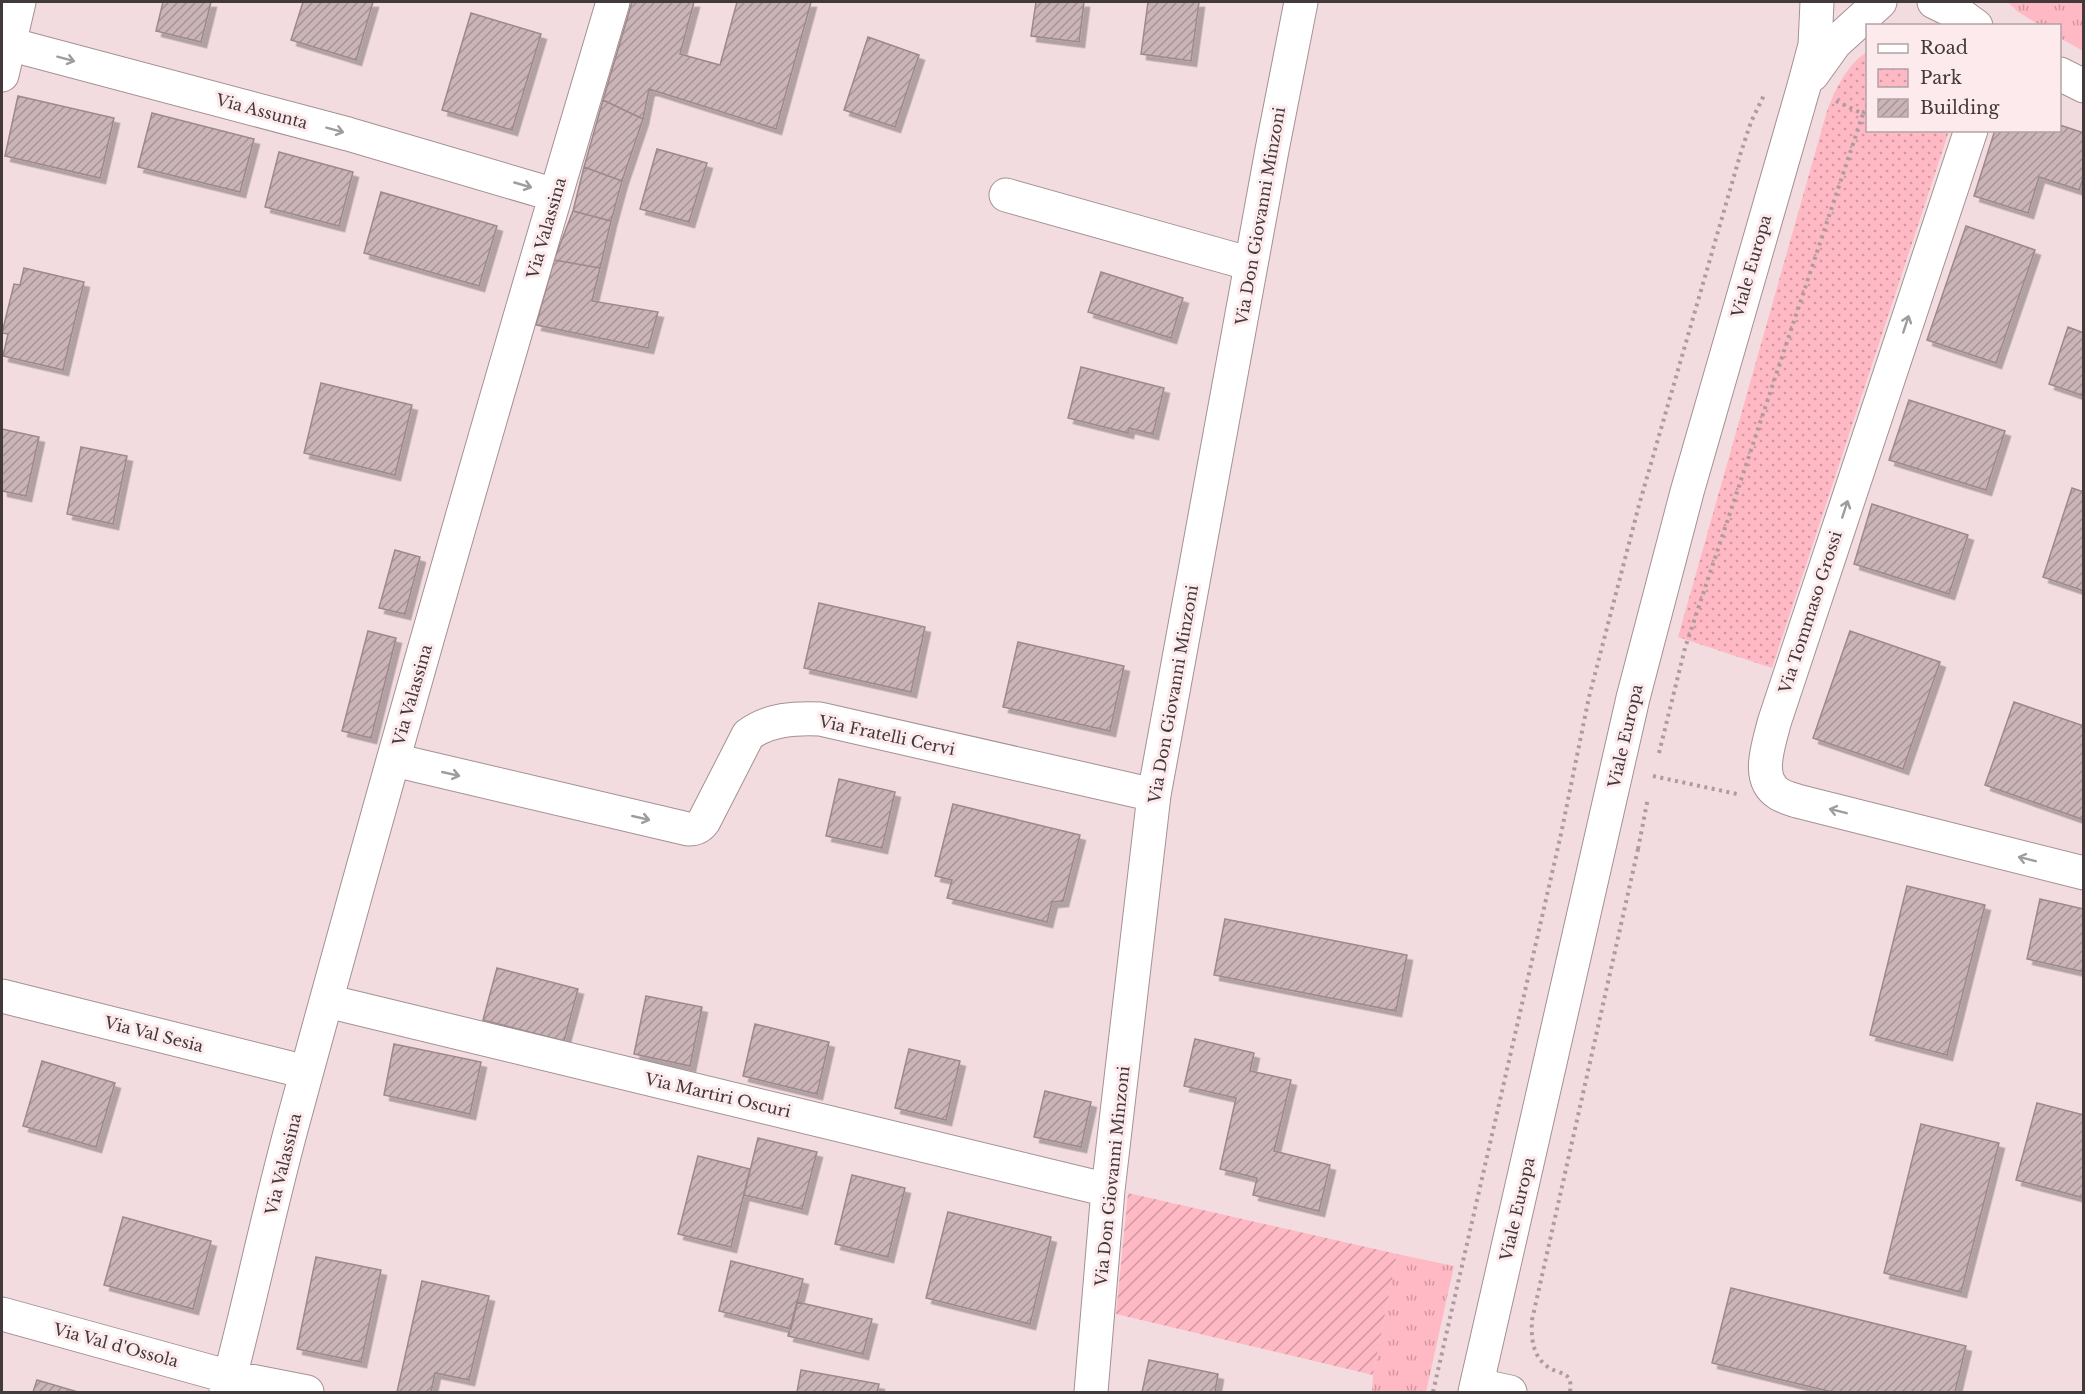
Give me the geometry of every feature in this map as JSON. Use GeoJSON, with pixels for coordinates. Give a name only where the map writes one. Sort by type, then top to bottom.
{"type":"FeatureCollection","features":[{"type":"Feature","properties":{"kind":"street","name":"Via Assunta"},"geometry":{"type":"LineString","coordinates":[[19,2],[5,59],[348,134],[555,195]]}},
{"type":"Feature","properties":{"kind":"street","name":"Via Valassina"},"geometry":{"type":"LineString","coordinates":[[228,1385],[306,1072],[555,195],[613,2]]}},
{"type":"Feature","properties":{"kind":"street","name":"Via Don Giovanni Minzoni"},"geometry":{"type":"LineString","coordinates":[[1091,1392],[1108,1190],[1155,795],[1301,2]]}},
{"type":"Feature","properties":{"kind":"street","name":"Viale Europa"},"geometry":{"type":"LineString","coordinates":[[1476,1389],[1633,698],[1687,492],[1815,45],[1817,2]]}},
{"type":"Feature","properties":{"kind":"street"},"geometry":{"type":"LineString","coordinates":[[1860,2],[1874,2]]}},
{"type":"Feature","properties":{"kind":"street","name":"Viale Europa"},"geometry":{"type":"LineString","coordinates":[[1804,86],[1835,43],[1880,2]]}},
{"type":"Feature","properties":{"kind":"street"},"geometry":{"type":"LineString","coordinates":[[2061,74],[2084,86]]}},
{"type":"Feature","properties":{"kind":"street","name":"Via Tommaso Grossi"},"geometry":{"type":"LineString","coordinates":[[1970,132],[1774,723],[1765,768],[1767,781],[1779,794],[1797,801],[2084,873]]}},
{"type":"Feature","properties":{"kind":"street"},"geometry":{"type":"LineString","coordinates":[[1006,195],[1251,264]]}},
{"type":"Feature","properties":{"kind":"street","name":"Via Fratelli Cervi"},"geometry":{"type":"LineString","coordinates":[[394,760],[688,829],[701,826],[704,822],[743,741],[755,729],[770,723],[795,719],[820,719],[1155,795]]}},
{"type":"Feature","properties":{"kind":"street","name":"Via Val Sesia"},"geometry":{"type":"LineString","coordinates":[[2,996],[306,1072]]}},
{"type":"Feature","properties":{"kind":"street","name":"Via Martiri Oscuri"},"geometry":{"type":"LineString","coordinates":[[327,1001],[1108,1190]]}},
{"type":"Feature","properties":{"kind":"street","name":"Via Val d'Ossola"},"geometry":{"type":"LineString","coordinates":[[2,1314],[228,1385],[307,1392]]}},
{"type":"Feature","properties":{"kind":"street"},"geometry":{"type":"LineString","coordinates":[[1476,1389],[1510,1392]]}},
{"type":"Feature","properties":{"kind":"path"},"geometry":{"type":"LineString","coordinates":[[1656,764],[1685,648],[1863,114]]}},
{"type":"Feature","properties":{"kind":"path"},"geometry":{"type":"LineString","coordinates":[[1651,786],[1653,776],[1740,794],[1728,784]]}},
{"type":"Feature","properties":{"kind":"path"},"geometry":{"type":"LineString","coordinates":[[1570,1392],[1569,1378],[1548,1367],[1538,1357],[1531,1339],[1532,1320],[1649,796]]}},
{"type":"Feature","properties":{"kind":"path"},"geometry":{"type":"LineString","coordinates":[[1561,834],[1638,849]]}},
{"type":"Feature","properties":{"kind":"green space"},"geometry":{"type":"Polygon","coordinates":[[[2008,2],[2083,2],[2083,51],[2061,39],[2061,24],[2037,24],[2017,11],[2008,2]]]}},
{"type":"Feature","properties":{"kind":"green space"},"geometry":{"type":"Polygon","coordinates":[[[1866,53],[1866,132],[1949,132],[1772,668],[1678,637],[1827,111],[1838,86],[1853,63],[1866,53]]]}},
{"type":"Feature","properties":{"kind":"green space"},"geometry":{"type":"Polygon","coordinates":[[[1128,1193],[1397,1254],[1373,1375],[1116,1314],[1128,1193]]]}},
{"type":"Feature","properties":{"kind":"green space"},"geometry":{"type":"Polygon","coordinates":[[[1397,1254],[1454,1266],[1426,1392],[1372,1392],[1373,1375],[1397,1254]]]}},
{"type":"Feature","properties":{"kind":"building"},"geometry":{"type":"Polygon","coordinates":[[[163,2],[211,2],[201,42],[156,31],[163,2]]]}},
{"type":"Feature","properties":{"kind":"building"},"geometry":{"type":"Polygon","coordinates":[[[303,2],[373,2],[356,60],[291,40],[303,2]]]}},
{"type":"Feature","properties":{"kind":"building"},"geometry":{"type":"Polygon","coordinates":[[[632,2],[694,2],[680,54],[720,65],[737,2],[811,2],[776,129],[649,89],[643,119],[603,100],[632,2]]]}},
{"type":"Feature","properties":{"kind":"building"},"geometry":{"type":"Polygon","coordinates":[[[1036,2],[1084,2],[1079,42],[1031,36],[1036,2]]]}},
{"type":"Feature","properties":{"kind":"building"},"geometry":{"type":"Polygon","coordinates":[[[1148,2],[1199,2],[1191,61],[1141,54],[1148,2]]]}},
{"type":"Feature","properties":{"kind":"building"},"geometry":{"type":"Polygon","coordinates":[[[471,13],[541,34],[512,130],[442,110],[471,13]]]}},
{"type":"Feature","properties":{"kind":"building"},"geometry":{"type":"Polygon","coordinates":[[[868,37],[919,55],[895,127],[844,110],[868,37]]]}},
{"type":"Feature","properties":{"kind":"building"},"geometry":{"type":"Polygon","coordinates":[[[18,96],[114,118],[100,178],[5,156],[18,96]]]}},
{"type":"Feature","properties":{"kind":"building"},"geometry":{"type":"Polygon","coordinates":[[[603,100],[643,119],[622,181],[584,167],[603,100]]]}},
{"type":"Feature","properties":{"kind":"building"},"geometry":{"type":"Polygon","coordinates":[[[152,113],[254,139],[240,192],[138,167],[152,113]]]}},
{"type":"Feature","properties":{"kind":"building"},"geometry":{"type":"Polygon","coordinates":[[[2061,125],[2084,133],[2084,176],[2079,190],[2039,177],[2028,213],[1974,196],[1994,132],[2061,132],[2061,125]]]}},
{"type":"Feature","properties":{"kind":"building"},"geometry":{"type":"Polygon","coordinates":[[[657,149],[707,163],[689,222],[640,209],[657,149]]]}},
{"type":"Feature","properties":{"kind":"building"},"geometry":{"type":"Polygon","coordinates":[[[279,152],[353,172],[339,226],[265,207],[279,152]]]}},
{"type":"Feature","properties":{"kind":"building"},"geometry":{"type":"Polygon","coordinates":[[[584,167],[622,181],[611,221],[573,211],[584,167]]]}},
{"type":"Feature","properties":{"kind":"building"},"geometry":{"type":"Polygon","coordinates":[[[381,192],[497,226],[479,286],[364,253],[381,192]]]}},
{"type":"Feature","properties":{"kind":"building"},"geometry":{"type":"Polygon","coordinates":[[[573,211],[611,221],[600,268],[554,260],[573,211]]]}},
{"type":"Feature","properties":{"kind":"building"},"geometry":{"type":"Polygon","coordinates":[[[1966,226],[2035,250],[1996,363],[1927,340],[1966,226]]]}},
{"type":"Feature","properties":{"kind":"building"},"geometry":{"type":"Polygon","coordinates":[[[554,260],[600,268],[592,301],[658,312],[648,348],[536,325],[554,260]]]}},
{"type":"Feature","properties":{"kind":"building"},"geometry":{"type":"Polygon","coordinates":[[[24,268],[84,282],[63,370],[3,356],[8,334],[2,333],[14,284],[20,285],[24,268]]]}},
{"type":"Feature","properties":{"kind":"building"},"geometry":{"type":"Polygon","coordinates":[[[1101,272],[1183,298],[1171,338],[1088,312],[1101,272]]]}},
{"type":"Feature","properties":{"kind":"building"},"geometry":{"type":"Polygon","coordinates":[[[2068,327],[2084,333],[2084,396],[2049,384],[2068,327]]]}},
{"type":"Feature","properties":{"kind":"building"},"geometry":{"type":"Polygon","coordinates":[[[1081,367],[1164,388],[1153,434],[1129,428],[1128,433],[1068,418],[1081,367]]]}},
{"type":"Feature","properties":{"kind":"building"},"geometry":{"type":"Polygon","coordinates":[[[321,383],[412,405],[395,475],[304,453],[321,383]]]}},
{"type":"Feature","properties":{"kind":"building"},"geometry":{"type":"Polygon","coordinates":[[[1909,400],[2005,431],[1986,490],[1889,460],[1909,400]]]}},
{"type":"Feature","properties":{"kind":"building"},"geometry":{"type":"Polygon","coordinates":[[[2,429],[39,437],[26,496],[2,491],[2,429]]]}},
{"type":"Feature","properties":{"kind":"building"},"geometry":{"type":"Polygon","coordinates":[[[81,447],[127,456],[113,524],[67,514],[81,447]]]}},
{"type":"Feature","properties":{"kind":"building"},"geometry":{"type":"Polygon","coordinates":[[[2072,488],[2084,492],[2084,591],[2043,577],[2072,488]]]}},
{"type":"Feature","properties":{"kind":"building"},"geometry":{"type":"Polygon","coordinates":[[[1872,504],[1968,535],[1949,594],[1854,564],[1872,504]]]}},
{"type":"Feature","properties":{"kind":"building"},"geometry":{"type":"Polygon","coordinates":[[[395,550],[420,557],[405,614],[379,608],[395,550]]]}},
{"type":"Feature","properties":{"kind":"building"},"geometry":{"type":"Polygon","coordinates":[[[819,603],[925,627],[911,692],[804,668],[819,603]]]}},
{"type":"Feature","properties":{"kind":"building"},"geometry":{"type":"Polygon","coordinates":[[[368,631],[396,638],[371,738],[342,731],[368,631]]]}},
{"type":"Feature","properties":{"kind":"building"},"geometry":{"type":"Polygon","coordinates":[[[1850,631],[1940,662],[1903,769],[1813,738],[1850,631]]]}},
{"type":"Feature","properties":{"kind":"building"},"geometry":{"type":"Polygon","coordinates":[[[1018,642],[1124,666],[1110,731],[1003,707],[1018,642]]]}},
{"type":"Feature","properties":{"kind":"building"},"geometry":{"type":"Polygon","coordinates":[[[2014,702],[2084,726],[2084,820],[1985,785],[2014,702]]]}},
{"type":"Feature","properties":{"kind":"building"},"geometry":{"type":"Polygon","coordinates":[[[839,779],[895,792],[882,848],[826,836],[839,779]]]}},
{"type":"Feature","properties":{"kind":"building"},"geometry":{"type":"Polygon","coordinates":[[[953,804],[1080,835],[1063,901],[1052,902],[1047,922],[947,898],[952,880],[935,876],[953,804]]]}},
{"type":"Feature","properties":{"kind":"building"},"geometry":{"type":"Polygon","coordinates":[[[1907,886],[1985,905],[1947,1055],[1870,1035],[1907,886]]]}},
{"type":"Feature","properties":{"kind":"building"},"geometry":{"type":"Polygon","coordinates":[[[2040,899],[2084,909],[2084,972],[2027,959],[2040,899]]]}},
{"type":"Feature","properties":{"kind":"building"},"geometry":{"type":"Polygon","coordinates":[[[1225,919],[1407,955],[1396,1011],[1214,975],[1225,919]]]}},
{"type":"Feature","properties":{"kind":"building"},"geometry":{"type":"Polygon","coordinates":[[[497,968],[578,989],[564,1041],[483,1020],[497,968]]]}},
{"type":"Feature","properties":{"kind":"building"},"geometry":{"type":"Polygon","coordinates":[[[646,996],[702,1007],[690,1066],[634,1054],[646,996]]]}},
{"type":"Feature","properties":{"kind":"building"},"geometry":{"type":"Polygon","coordinates":[[[755,1024],[829,1042],[817,1094],[743,1076],[755,1024]]]}},
{"type":"Feature","properties":{"kind":"building"},"geometry":{"type":"Polygon","coordinates":[[[1195,1039],[1254,1053],[1250,1071],[1291,1080],[1274,1151],[1330,1165],[1319,1211],[1253,1195],[1257,1178],[1220,1169],[1236,1098],[1184,1086],[1195,1039]]]}},
{"type":"Feature","properties":{"kind":"building"},"geometry":{"type":"Polygon","coordinates":[[[394,1044],[481,1062],[470,1114],[384,1095],[394,1044]]]}},
{"type":"Feature","properties":{"kind":"building"},"geometry":{"type":"Polygon","coordinates":[[[909,1049],[960,1061],[946,1120],[895,1108],[909,1049]]]}},
{"type":"Feature","properties":{"kind":"building"},"geometry":{"type":"Polygon","coordinates":[[[42,1061],[115,1083],[96,1147],[23,1126],[42,1061]]]}},
{"type":"Feature","properties":{"kind":"building"},"geometry":{"type":"Polygon","coordinates":[[[1045,1091],[1091,1102],[1081,1147],[1034,1137],[1045,1091]]]}},
{"type":"Feature","properties":{"kind":"building"},"geometry":{"type":"Polygon","coordinates":[[[2037,1103],[2084,1115],[2084,1198],[2016,1180],[2037,1103]]]}},
{"type":"Feature","properties":{"kind":"building"},"geometry":{"type":"Polygon","coordinates":[[[1921,1124],[1999,1143],[1961,1292],[1884,1273],[1921,1124]]]}},
{"type":"Feature","properties":{"kind":"building"},"geometry":{"type":"Polygon","coordinates":[[[758,1138],[817,1152],[802,1209],[744,1195],[758,1138]]]}},
{"type":"Feature","properties":{"kind":"building"},"geometry":{"type":"Polygon","coordinates":[[[698,1156],[750,1169],[731,1247],[678,1234],[698,1156]]]}},
{"type":"Feature","properties":{"kind":"building"},"geometry":{"type":"Polygon","coordinates":[[[852,1175],[905,1188],[888,1257],[835,1244],[852,1175]]]}},
{"type":"Feature","properties":{"kind":"building"},"geometry":{"type":"Polygon","coordinates":[[[948,1212],[1051,1237],[1030,1324],[926,1298],[948,1212]]]}},
{"type":"Feature","properties":{"kind":"building"},"geometry":{"type":"Polygon","coordinates":[[[123,1217],[211,1241],[193,1309],[104,1285],[123,1217]]]}},
{"type":"Feature","properties":{"kind":"building"},"geometry":{"type":"Polygon","coordinates":[[[316,1257],[381,1270],[361,1362],[297,1349],[316,1257]]]}},
{"type":"Feature","properties":{"kind":"building"},"geometry":{"type":"Polygon","coordinates":[[[731,1261],[803,1279],[791,1329],[719,1311],[731,1261]]]}},
{"type":"Feature","properties":{"kind":"building"},"geometry":{"type":"Polygon","coordinates":[[[422,1281],[489,1296],[469,1380],[435,1373],[431,1392],[397,1392],[422,1281]]]}},
{"type":"Feature","properties":{"kind":"building"},"geometry":{"type":"Polygon","coordinates":[[[1731,1288],[1966,1346],[1955,1392],[1832,1392],[1712,1363],[1731,1288]]]}},
{"type":"Feature","properties":{"kind":"building"},"geometry":{"type":"Polygon","coordinates":[[[797,1302],[872,1319],[863,1354],[788,1336],[797,1302]]]}},
{"type":"Feature","properties":{"kind":"building"},"geometry":{"type":"Polygon","coordinates":[[[1149,1360],[1218,1374],[1215,1392],[1142,1392],[1149,1360]]]}},
{"type":"Feature","properties":{"kind":"building"},"geometry":{"type":"Polygon","coordinates":[[[801,1370],[879,1384],[877,1392],[797,1392],[801,1370]]]}},
{"type":"Feature","properties":{"kind":"building"},"geometry":{"type":"Polygon","coordinates":[[[37,1380],[78,1392],[33,1392],[37,1380]]]}}]}
